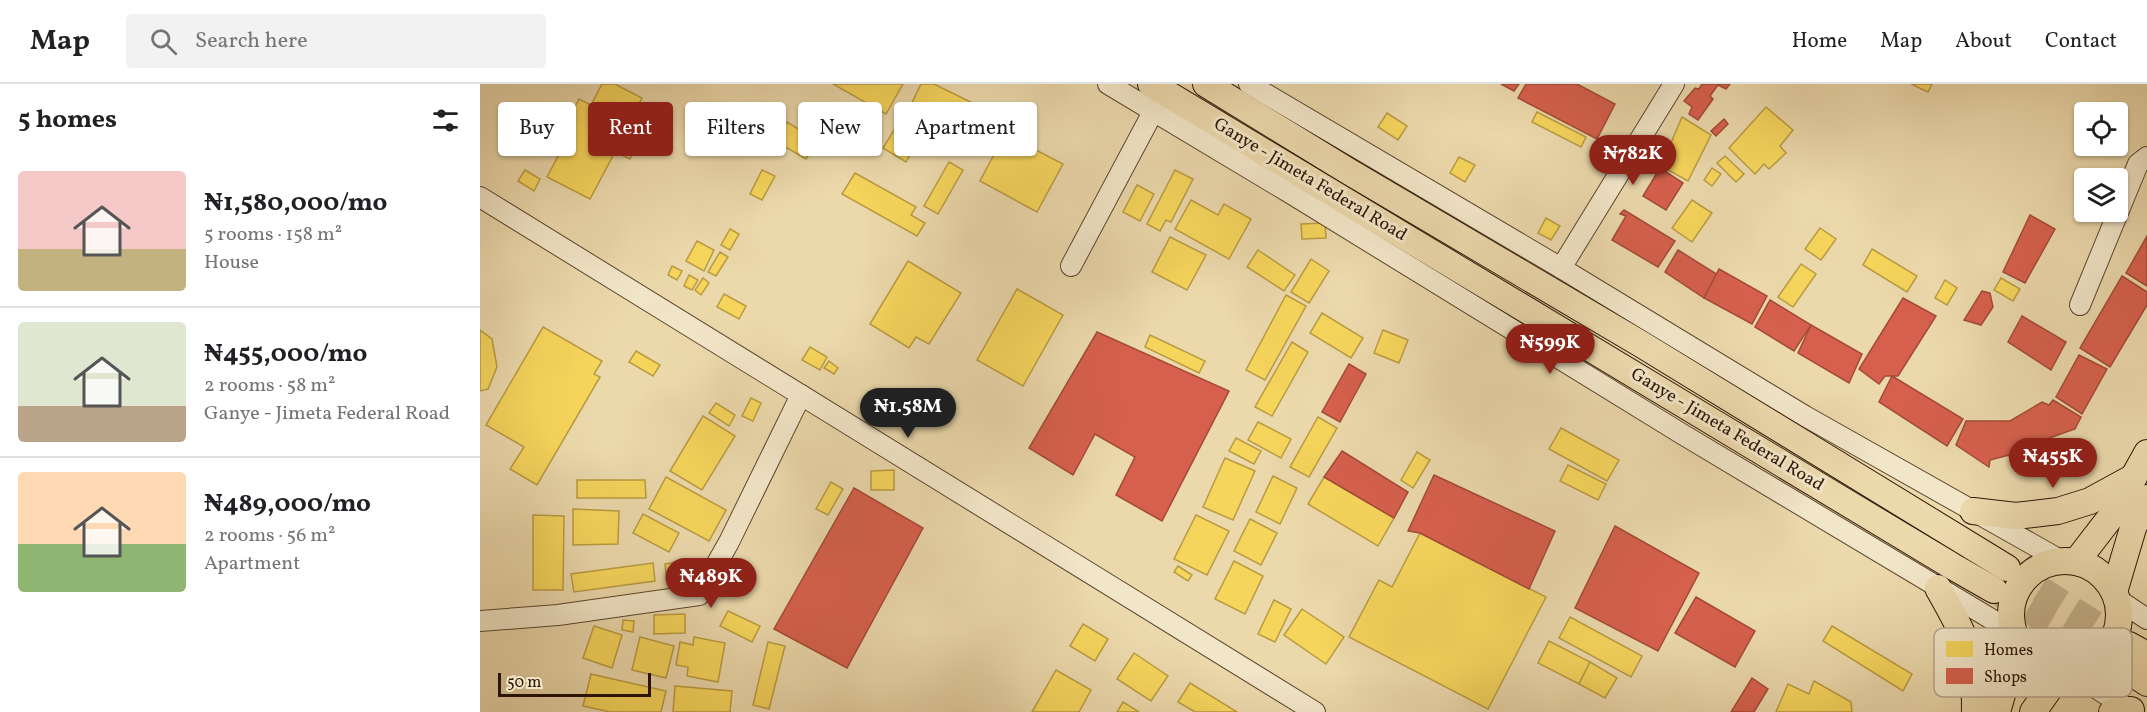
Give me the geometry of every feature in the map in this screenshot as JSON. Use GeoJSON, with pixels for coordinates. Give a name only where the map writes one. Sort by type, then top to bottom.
{"type":"FeatureCollection","features":[{"type":"Feature","properties":{"kind":"main road","name":"Ganye - Jimeta Federal Road"},"geometry":{"type":"LineString","coordinates":[[1151,84],[1994,590]]}},
{"type":"Feature","properties":{"kind":"main road","name":"Ganye - Jimeta Federal Road"},"geometry":{"type":"LineString","coordinates":[[1206,84],[1641,344],[2007,568]]}},
{"type":"Feature","properties":{"kind":"main road"},"geometry":{"type":"LineString","coordinates":[[2115,595],[2133,528],[2143,501],[2147,453]]}},
{"type":"Feature","properties":{"kind":"main road"},"geometry":{"type":"LineString","coordinates":[[1973,511],[2016,516],[2058,511],[2090,501],[2143,501]]}},
{"type":"Feature","properties":{"kind":"main road"},"geometry":{"type":"LineString","coordinates":[[2069,562],[2101,532],[2143,501]]}},
{"type":"Feature","properties":{"kind":"main road"},"geometry":{"type":"LineString","coordinates":[[2013,628],[2010,618],[2012,604],[2020,585],[2035,570],[2048,564],[2069,562],[2090,567],[2101,575],[2115,595],[2119,613],[2118,628]]}},
{"type":"Feature","properties":{"kind":"main road"},"geometry":{"type":"LineString","coordinates":[[1938,588],[1959,628]]}},
{"type":"Feature","properties":{"kind":"main road"},"geometry":{"type":"LineString","coordinates":[[2132,654],[2147,683]]}},
{"type":"Feature","properties":{"kind":"main road"},"geometry":{"type":"LineString","coordinates":[[1975,697],[1975,712]]}},
{"type":"Feature","properties":{"kind":"main road"},"geometry":{"type":"LineString","coordinates":[[1997,712],[2001,697]]}},
{"type":"Feature","properties":{"kind":"main road"},"geometry":{"type":"LineString","coordinates":[[2032,712],[2044,697]]}},
{"type":"Feature","properties":{"kind":"street"},"geometry":{"type":"LineString","coordinates":[[1108,84],[1938,588],[1999,628]]}},
{"type":"Feature","properties":{"kind":"street"},"geometry":{"type":"LineString","coordinates":[[1249,84],[1561,268],[1805,416],[1973,511],[2069,562]]}},
{"type":"Feature","properties":{"kind":"street"},"geometry":{"type":"LineString","coordinates":[[1561,268],[1674,84]]}},
{"type":"Feature","properties":{"kind":"street"},"geometry":{"type":"LineString","coordinates":[[1071,266],[1153,112]]}},
{"type":"Feature","properties":{"kind":"street"},"geometry":{"type":"LineString","coordinates":[[2080,305],[2138,164],[2147,157]]}},
{"type":"Feature","properties":{"kind":"street"},"geometry":{"type":"LineString","coordinates":[[480,197],[1315,712]]}},
{"type":"Feature","properties":{"kind":"street"},"geometry":{"type":"LineString","coordinates":[[480,621],[558,615],[699,595],[729,542],[801,395]]}},
{"type":"Feature","properties":{"kind":"street"},"geometry":{"type":"LineString","coordinates":[[2115,595],[2147,619]]}},
{"type":"Feature","properties":{"kind":"street"},"geometry":{"type":"LineString","coordinates":[[2105,697],[2125,711]]}},
{"type":"Feature","properties":{"kind":"building: Homes"},"geometry":{"type":"Polygon","coordinates":[[[602,84],[615,84],[642,98],[640,102],[593,102],[602,84]]]}},
{"type":"Feature","properties":{"kind":"building: Homes"},"geometry":{"type":"Polygon","coordinates":[[[833,84],[903,84],[886,114],[882,112],[882,102],[865,102],[833,84]]]}},
{"type":"Feature","properties":{"kind":"building: Homes"},"geometry":{"type":"Polygon","coordinates":[[[921,84],[934,84],[971,102],[912,102],[921,84]]]}},
{"type":"Feature","properties":{"kind":"building: Homes"},"geometry":{"type":"Polygon","coordinates":[[[1911,84],[1932,84],[1928,92],[1911,84]]]}},
{"type":"Feature","properties":{"kind":"building: Homes"},"geometry":{"type":"Polygon","coordinates":[[[579,99],[588,104],[588,156],[613,156],[590,199],[547,177],[558,156],[576,156],[576,105],[579,99]]]}},
{"type":"Feature","properties":{"kind":"building: Homes"},"geometry":{"type":"Polygon","coordinates":[[[1766,107],[1793,130],[1780,146],[1786,153],[1769,169],[1764,164],[1755,174],[1729,148],[1766,107]]]}},
{"type":"Feature","properties":{"kind":"building: Homes"},"geometry":{"type":"Polygon","coordinates":[[[1537,112],[1586,137],[1581,147],[1532,122],[1537,112]]]}},
{"type":"Feature","properties":{"kind":"building: Homes"},"geometry":{"type":"Polygon","coordinates":[[[1387,113],[1407,126],[1398,140],[1378,127],[1387,113]]]}},
{"type":"Feature","properties":{"kind":"building: Homes"},"geometry":{"type":"Polygon","coordinates":[[[1682,117],[1711,135],[1688,181],[1661,166],[1682,117]]]}},
{"type":"Feature","properties":{"kind":"building: Homes"},"geometry":{"type":"Polygon","coordinates":[[[787,122],[798,129],[798,154],[786,147],[787,122]]]}},
{"type":"Feature","properties":{"kind":"building: Homes"},"geometry":{"type":"Polygon","coordinates":[[[894,130],[894,155],[883,148],[894,130]]]}},
{"type":"Feature","properties":{"kind":"building: Homes"},"geometry":{"type":"Polygon","coordinates":[[[1037,151],[1063,164],[1037,212],[980,181],[993,156],[1037,156],[1037,151]]]}},
{"type":"Feature","properties":{"kind":"building: Homes"},"geometry":{"type":"Polygon","coordinates":[[[896,156],[909,156],[906,162],[896,156]]]}},
{"type":"Feature","properties":{"kind":"building: Homes"},"geometry":{"type":"Polygon","coordinates":[[[1725,156],[1744,174],[1736,182],[1717,163],[1725,156]]]}},
{"type":"Feature","properties":{"kind":"building: Homes"},"geometry":{"type":"Polygon","coordinates":[[[1459,157],[1475,165],[1465,182],[1450,173],[1459,157]]]}},
{"type":"Feature","properties":{"kind":"building: Homes"},"geometry":{"type":"Polygon","coordinates":[[[949,162],[963,170],[938,214],[924,206],[949,162]]]}},
{"type":"Feature","properties":{"kind":"building: Homes"},"geometry":{"type":"Polygon","coordinates":[[[1712,168],[1721,174],[1712,186],[1704,180],[1712,168]]]}},
{"type":"Feature","properties":{"kind":"building: Homes"},"geometry":{"type":"Polygon","coordinates":[[[525,170],[540,179],[534,191],[518,181],[525,170]]]}},
{"type":"Feature","properties":{"kind":"building: Homes"},"geometry":{"type":"Polygon","coordinates":[[[762,170],[775,176],[762,200],[750,194],[762,170]]]}},
{"type":"Feature","properties":{"kind":"building: Homes"},"geometry":{"type":"Polygon","coordinates":[[[1175,170],[1193,179],[1171,222],[1166,220],[1160,231],[1147,224],[1175,170]]]}},
{"type":"Feature","properties":{"kind":"building: Homes"},"geometry":{"type":"Polygon","coordinates":[[[855,173],[916,207],[911,215],[925,223],[917,236],[842,194],[855,173]]]}},
{"type":"Feature","properties":{"kind":"building: Homes"},"geometry":{"type":"Polygon","coordinates":[[[1137,185],[1154,194],[1140,221],[1123,212],[1137,185]]]}},
{"type":"Feature","properties":{"kind":"building: Homes"},"geometry":{"type":"Polygon","coordinates":[[[1191,200],[1218,215],[1224,204],[1251,219],[1229,259],[1175,229],[1191,200]]]}},
{"type":"Feature","properties":{"kind":"building: Homes"},"geometry":{"type":"Polygon","coordinates":[[[1692,200],[1712,213],[1692,242],[1672,228],[1692,200]]]}},
{"type":"Feature","properties":{"kind":"building: Homes"},"geometry":{"type":"Polygon","coordinates":[[[1546,218],[1560,226],[1551,240],[1538,233],[1546,218]]]}},
{"type":"Feature","properties":{"kind":"building: Homes"},"geometry":{"type":"Polygon","coordinates":[[[1325,223],[1326,238],[1302,239],[1301,224],[1325,223]]]}},
{"type":"Feature","properties":{"kind":"building: Homes"},"geometry":{"type":"Polygon","coordinates":[[[1820,228],[1836,239],[1821,260],[1805,249],[1820,228]]]}},
{"type":"Feature","properties":{"kind":"building: Homes"},"geometry":{"type":"Polygon","coordinates":[[[730,229],[739,234],[730,250],[721,245],[730,229]]]}},
{"type":"Feature","properties":{"kind":"building: Homes"},"geometry":{"type":"Polygon","coordinates":[[[1170,237],[1206,255],[1187,290],[1152,272],[1170,237]]]}},
{"type":"Feature","properties":{"kind":"building: Homes"},"geometry":{"type":"Polygon","coordinates":[[[697,241],[714,250],[704,271],[686,261],[697,241]]]}},
{"type":"Feature","properties":{"kind":"building: Homes"},"geometry":{"type":"Polygon","coordinates":[[[1872,249],[1917,276],[1907,292],[1863,265],[1872,249]]]}},
{"type":"Feature","properties":{"kind":"building: Homes"},"geometry":{"type":"Polygon","coordinates":[[[1258,250],[1295,275],[1284,291],[1247,267],[1258,250]]]}},
{"type":"Feature","properties":{"kind":"building: Homes"},"geometry":{"type":"Polygon","coordinates":[[[720,252],[728,257],[716,276],[708,272],[720,252]]]}},
{"type":"Feature","properties":{"kind":"building: Homes"},"geometry":{"type":"Polygon","coordinates":[[[1311,259],[1329,271],[1309,303],[1291,292],[1311,259]]]}},
{"type":"Feature","properties":{"kind":"building: Homes"},"geometry":{"type":"Polygon","coordinates":[[[908,261],[961,293],[929,344],[916,337],[909,348],[870,324],[908,261]]]}},
{"type":"Feature","properties":{"kind":"building: Homes"},"geometry":{"type":"Polygon","coordinates":[[[1801,264],[1816,274],[1793,307],[1778,297],[1801,264]]]}},
{"type":"Feature","properties":{"kind":"building: Homes"},"geometry":{"type":"Polygon","coordinates":[[[672,266],[682,271],[677,280],[668,275],[672,266]]]}},
{"type":"Feature","properties":{"kind":"building: Homes"},"geometry":{"type":"Polygon","coordinates":[[[689,275],[698,280],[692,290],[684,286],[689,275]]]}},
{"type":"Feature","properties":{"kind":"building: Homes"},"geometry":{"type":"Polygon","coordinates":[[[703,278],[709,283],[701,295],[695,290],[703,278]]]}},
{"type":"Feature","properties":{"kind":"building: Homes"},"geometry":{"type":"Polygon","coordinates":[[[2001,278],[2020,289],[2013,301],[1994,290],[2001,278]]]}},
{"type":"Feature","properties":{"kind":"building: Homes"},"geometry":{"type":"Polygon","coordinates":[[[1945,280],[1957,288],[1947,305],[1935,298],[1945,280]]]}},
{"type":"Feature","properties":{"kind":"building: Homes"},"geometry":{"type":"Polygon","coordinates":[[[1017,289],[1063,315],[1023,386],[977,360],[1017,289]]]}},
{"type":"Feature","properties":{"kind":"building: Homes"},"geometry":{"type":"Polygon","coordinates":[[[724,294],[746,306],[739,319],[717,307],[724,294]]]}},
{"type":"Feature","properties":{"kind":"building: Homes"},"geometry":{"type":"Polygon","coordinates":[[[1286,295],[1306,306],[1265,380],[1246,370],[1286,295]]]}},
{"type":"Feature","properties":{"kind":"building: Homes"},"geometry":{"type":"Polygon","coordinates":[[[1322,313],[1363,338],[1351,358],[1310,333],[1322,313]]]}},
{"type":"Feature","properties":{"kind":"building: Homes"},"geometry":{"type":"Polygon","coordinates":[[[543,327],[602,361],[594,374],[600,377],[537,485],[510,469],[524,447],[486,425],[543,327]]]}},
{"type":"Feature","properties":{"kind":"building: Homes"},"geometry":{"type":"Polygon","coordinates":[[[480,330],[492,339],[497,367],[488,389],[480,391],[480,330]]]}},
{"type":"Feature","properties":{"kind":"building: Homes"},"geometry":{"type":"Polygon","coordinates":[[[1383,330],[1408,340],[1399,363],[1374,353],[1383,330]]]}},
{"type":"Feature","properties":{"kind":"building: Homes"},"geometry":{"type":"Polygon","coordinates":[[[1150,335],[1205,361],[1199,373],[1145,347],[1150,335]]]}},
{"type":"Feature","properties":{"kind":"building: Homes"},"geometry":{"type":"Polygon","coordinates":[[[1292,342],[1308,352],[1272,416],[1255,407],[1292,342]]]}},
{"type":"Feature","properties":{"kind":"building: Homes"},"geometry":{"type":"Polygon","coordinates":[[[810,347],[827,357],[820,370],[802,360],[810,347]]]}},
{"type":"Feature","properties":{"kind":"building: Homes"},"geometry":{"type":"Polygon","coordinates":[[[636,351],[660,365],[653,376],[629,362],[636,351]]]}},
{"type":"Feature","properties":{"kind":"building: Homes"},"geometry":{"type":"Polygon","coordinates":[[[829,361],[838,368],[834,374],[824,368],[829,361]]]}},
{"type":"Feature","properties":{"kind":"building: Homes"},"geometry":{"type":"Polygon","coordinates":[[[910,392],[935,406],[927,419],[902,406],[910,392]]]}},
{"type":"Feature","properties":{"kind":"building: Homes"},"geometry":{"type":"Polygon","coordinates":[[[751,398],[761,403],[753,421],[742,416],[751,398]]]}},
{"type":"Feature","properties":{"kind":"building: Homes"},"geometry":{"type":"Polygon","coordinates":[[[716,403],[735,415],[729,426],[709,413],[716,403]]]}},
{"type":"Feature","properties":{"kind":"building: Homes"},"geometry":{"type":"Polygon","coordinates":[[[703,416],[735,436],[702,490],[670,471],[703,416]]]}},
{"type":"Feature","properties":{"kind":"building: Homes"},"geometry":{"type":"Polygon","coordinates":[[[1318,417],[1337,428],[1309,477],[1290,467],[1318,417]]]}},
{"type":"Feature","properties":{"kind":"building: Homes"},"geometry":{"type":"Polygon","coordinates":[[[1258,422],[1291,439],[1281,458],[1248,440],[1258,422]]]}},
{"type":"Feature","properties":{"kind":"building: Homes"},"geometry":{"type":"Polygon","coordinates":[[[1561,428],[1619,460],[1607,481],[1549,449],[1561,428]]]}},
{"type":"Feature","properties":{"kind":"building: Homes"},"geometry":{"type":"Polygon","coordinates":[[[1236,438],[1261,451],[1254,464],[1229,451],[1236,438]]]}},
{"type":"Feature","properties":{"kind":"building: Homes"},"geometry":{"type":"Polygon","coordinates":[[[1417,452],[1430,460],[1413,488],[1401,480],[1417,452]]]}},
{"type":"Feature","properties":{"kind":"building: Homes"},"geometry":{"type":"Polygon","coordinates":[[[1225,458],[1255,471],[1233,520],[1203,507],[1225,458]]]}},
{"type":"Feature","properties":{"kind":"building: Homes"},"geometry":{"type":"Polygon","coordinates":[[[1568,465],[1606,484],[1598,500],[1560,481],[1568,465]]]}},
{"type":"Feature","properties":{"kind":"building: Homes"},"geometry":{"type":"Polygon","coordinates":[[[894,470],[894,490],[871,490],[871,471],[894,470]]]}},
{"type":"Feature","properties":{"kind":"building: Homes"},"geometry":{"type":"Polygon","coordinates":[[[1273,476],[1297,488],[1280,524],[1256,512],[1273,476]]]}},
{"type":"Feature","properties":{"kind":"building: Homes"},"geometry":{"type":"Polygon","coordinates":[[[666,477],[726,510],[709,541],[649,509],[666,477]]]}},
{"type":"Feature","properties":{"kind":"building: Homes"},"geometry":{"type":"Polygon","coordinates":[[[1324,477],[1394,518],[1378,546],[1308,504],[1324,477]]]}},
{"type":"Feature","properties":{"kind":"building: Homes"},"geometry":{"type":"Polygon","coordinates":[[[577,480],[645,480],[646,498],[577,498],[577,480]]]}},
{"type":"Feature","properties":{"kind":"building: Homes"},"geometry":{"type":"Polygon","coordinates":[[[831,482],[843,489],[828,515],[816,509],[831,482]]]}},
{"type":"Feature","properties":{"kind":"building: Homes"},"geometry":{"type":"Polygon","coordinates":[[[573,509],[619,511],[618,544],[573,545],[573,509]]]}},
{"type":"Feature","properties":{"kind":"building: Homes"},"geometry":{"type":"Polygon","coordinates":[[[643,514],[679,533],[669,552],[633,533],[643,514]]]}},
{"type":"Feature","properties":{"kind":"building: Homes"},"geometry":{"type":"Polygon","coordinates":[[[533,515],[564,516],[563,590],[533,590],[533,515]]]}},
{"type":"Feature","properties":{"kind":"building: Homes"},"geometry":{"type":"Polygon","coordinates":[[[1196,515],[1229,531],[1207,575],[1174,559],[1196,515]]]}},
{"type":"Feature","properties":{"kind":"building: Homes"},"geometry":{"type":"Polygon","coordinates":[[[1250,519],[1277,533],[1261,565],[1234,551],[1250,519]]]}},
{"type":"Feature","properties":{"kind":"building: Homes"},"geometry":{"type":"Polygon","coordinates":[[[1420,533],[1546,597],[1488,709],[1349,637],[1379,580],[1392,587],[1420,533]]]}},
{"type":"Feature","properties":{"kind":"building: Homes"},"geometry":{"type":"Polygon","coordinates":[[[1234,561],[1263,576],[1245,614],[1215,599],[1234,561]]]}},
{"type":"Feature","properties":{"kind":"building: Homes"},"geometry":{"type":"Polygon","coordinates":[[[680,562],[683,581],[667,582],[665,564],[680,562]]]}},
{"type":"Feature","properties":{"kind":"building: Homes"},"geometry":{"type":"Polygon","coordinates":[[[653,563],[655,581],[574,592],[571,574],[653,563]]]}},
{"type":"Feature","properties":{"kind":"building: Homes"},"geometry":{"type":"Polygon","coordinates":[[[1178,566],[1192,575],[1188,581],[1174,572],[1178,566]]]}},
{"type":"Feature","properties":{"kind":"building: Homes"},"geometry":{"type":"Polygon","coordinates":[[[1274,600],[1291,609],[1275,642],[1258,634],[1274,600]]]}},
{"type":"Feature","properties":{"kind":"building: Homes"},"geometry":{"type":"Polygon","coordinates":[[[1302,609],[1344,637],[1326,664],[1284,635],[1302,609]]]}},
{"type":"Feature","properties":{"kind":"building: Homes"},"geometry":{"type":"Polygon","coordinates":[[[728,611],[760,626],[752,642],[720,626],[728,611]]]}},
{"type":"Feature","properties":{"kind":"building: Homes"},"geometry":{"type":"Polygon","coordinates":[[[685,614],[685,633],[654,634],[654,615],[685,614]]]}},
{"type":"Feature","properties":{"kind":"building: Homes"},"geometry":{"type":"Polygon","coordinates":[[[1570,617],[1642,656],[1631,677],[1559,638],[1570,617]]]}},
{"type":"Feature","properties":{"kind":"building: Homes"},"geometry":{"type":"Polygon","coordinates":[[[623,620],[634,621],[633,632],[622,630],[623,620]]]}},
{"type":"Feature","properties":{"kind":"building: Homes"},"geometry":{"type":"Polygon","coordinates":[[[1083,624],[1108,639],[1095,661],[1070,646],[1083,624]]]}},
{"type":"Feature","properties":{"kind":"building: Homes"},"geometry":{"type":"Polygon","coordinates":[[[594,626],[622,635],[612,668],[583,658],[594,626]]]}},
{"type":"Feature","properties":{"kind":"building: Homes"},"geometry":{"type":"Polygon","coordinates":[[[1832,626],[1912,674],[1903,691],[1823,641],[1832,626]]]}},
{"type":"Feature","properties":{"kind":"building: Homes"},"geometry":{"type":"Polygon","coordinates":[[[640,637],[674,646],[666,678],[632,670],[640,637]]]}},
{"type":"Feature","properties":{"kind":"building: Homes"},"geometry":{"type":"Polygon","coordinates":[[[694,637],[725,643],[718,682],[687,676],[688,667],[676,665],[680,642],[693,645],[694,637]]]}},
{"type":"Feature","properties":{"kind":"building: Homes"},"geometry":{"type":"Polygon","coordinates":[[[1549,641],[1590,662],[1579,684],[1538,663],[1549,641]]]}},
{"type":"Feature","properties":{"kind":"building: Homes"},"geometry":{"type":"Polygon","coordinates":[[[768,642],[785,646],[769,709],[753,705],[768,642]]]}},
{"type":"Feature","properties":{"kind":"building: Homes"},"geometry":{"type":"Polygon","coordinates":[[[1134,653],[1168,676],[1151,701],[1117,679],[1134,653]]]}},
{"type":"Feature","properties":{"kind":"building: Homes"},"geometry":{"type":"Polygon","coordinates":[[[1590,662],[1617,678],[1605,698],[1579,684],[1590,662]]]}},
{"type":"Feature","properties":{"kind":"building: Homes"},"geometry":{"type":"Polygon","coordinates":[[[1056,670],[1091,690],[1079,712],[1032,712],[1056,670]]]}},
{"type":"Feature","properties":{"kind":"building: Homes"},"geometry":{"type":"Polygon","coordinates":[[[591,674],[666,691],[661,712],[610,712],[583,706],[591,674]]]}},
{"type":"Feature","properties":{"kind":"building: Homes"},"geometry":{"type":"Polygon","coordinates":[[[1814,681],[1851,702],[1852,712],[1776,712],[1788,684],[1809,694],[1814,681]]]}},
{"type":"Feature","properties":{"kind":"building: Homes"},"geometry":{"type":"Polygon","coordinates":[[[1190,683],[1237,712],[1195,712],[1178,702],[1190,683]]]}},
{"type":"Feature","properties":{"kind":"building: Homes"},"geometry":{"type":"Polygon","coordinates":[[[675,686],[732,691],[730,712],[673,712],[675,686]]]}},
{"type":"Feature","properties":{"kind":"building: Homes"},"geometry":{"type":"Polygon","coordinates":[[[1123,702],[1139,712],[1117,712],[1123,702]]]}},
{"type":"Feature","properties":{"kind":"building: Shops"},"geometry":{"type":"Polygon","coordinates":[[[1501,84],[1519,84],[1514,91],[1501,84]]]}},
{"type":"Feature","properties":{"kind":"building: Shops"},"geometry":{"type":"Polygon","coordinates":[[[1526,84],[1577,84],[1615,104],[1597,139],[1518,98],[1526,84]]]}},
{"type":"Feature","properties":{"kind":"building: Shops"},"geometry":{"type":"Polygon","coordinates":[[[1702,84],[1730,84],[1726,89],[1718,85],[1710,96],[1713,99],[1698,120],[1689,114],[1692,107],[1684,101],[1695,88],[1699,89],[1702,84]]]}},
{"type":"Feature","properties":{"kind":"building: Shops"},"geometry":{"type":"Polygon","coordinates":[[[1724,119],[1728,124],[1716,136],[1711,131],[1724,119]]]}},
{"type":"Feature","properties":{"kind":"building: Shops"},"geometry":{"type":"Polygon","coordinates":[[[1660,168],[1683,183],[1666,210],[1643,196],[1660,168]]]}},
{"type":"Feature","properties":{"kind":"building: Shops"},"geometry":{"type":"Polygon","coordinates":[[[1624,210],[1675,241],[1658,267],[1612,240],[1626,216],[1620,214],[1624,210]]]}},
{"type":"Feature","properties":{"kind":"building: Shops"},"geometry":{"type":"Polygon","coordinates":[[[2030,215],[2055,229],[2025,283],[2003,272],[2030,215]]]}},
{"type":"Feature","properties":{"kind":"building: Shops"},"geometry":{"type":"Polygon","coordinates":[[[2147,236],[2147,286],[2126,273],[2147,236]]]}},
{"type":"Feature","properties":{"kind":"building: Shops"},"geometry":{"type":"Polygon","coordinates":[[[1678,250],[1718,275],[1704,298],[1665,272],[1678,250]]]}},
{"type":"Feature","properties":{"kind":"building: Shops"},"geometry":{"type":"Polygon","coordinates":[[[1719,269],[1767,296],[1752,324],[1704,298],[1719,269]]]}},
{"type":"Feature","properties":{"kind":"building: Shops"},"geometry":{"type":"Polygon","coordinates":[[[2122,276],[2147,292],[2147,305],[2110,367],[2080,348],[2122,276]]]}},
{"type":"Feature","properties":{"kind":"building: Shops"},"geometry":{"type":"Polygon","coordinates":[[[1982,291],[1990,293],[1993,307],[1981,325],[1964,320],[1982,291]]]}},
{"type":"Feature","properties":{"kind":"building: Shops"},"geometry":{"type":"Polygon","coordinates":[[[1903,298],[1936,316],[1898,376],[1885,376],[1879,384],[1859,369],[1903,298]]]}},
{"type":"Feature","properties":{"kind":"building: Shops"},"geometry":{"type":"Polygon","coordinates":[[[1770,300],[1811,325],[1794,351],[1755,327],[1770,300]]]}},
{"type":"Feature","properties":{"kind":"building: Shops"},"geometry":{"type":"Polygon","coordinates":[[[2022,316],[2066,342],[2051,370],[2008,342],[2022,316]]]}},
{"type":"Feature","properties":{"kind":"building: Shops"},"geometry":{"type":"Polygon","coordinates":[[[1811,325],[1862,354],[1849,383],[1798,353],[1811,325]]]}},
{"type":"Feature","properties":{"kind":"building: Shops"},"geometry":{"type":"Polygon","coordinates":[[[1097,332],[1229,391],[1162,521],[1116,495],[1135,457],[1095,434],[1073,475],[1029,448],[1097,332]]]}},
{"type":"Feature","properties":{"kind":"building: Shops"},"geometry":{"type":"Polygon","coordinates":[[[2079,355],[2107,369],[2082,414],[2056,397],[2079,355]]]}},
{"type":"Feature","properties":{"kind":"building: Shops"},"geometry":{"type":"Polygon","coordinates":[[[1349,364],[1366,374],[1340,422],[1322,412],[1349,364]]]}},
{"type":"Feature","properties":{"kind":"building: Shops"},"geometry":{"type":"Polygon","coordinates":[[[1892,376],[1963,419],[1947,446],[1879,402],[1892,376]]]}},
{"type":"Feature","properties":{"kind":"building: Shops"},"geometry":{"type":"Polygon","coordinates":[[[2053,400],[2081,417],[2075,429],[2041,441],[2043,449],[2010,459],[2009,455],[1990,460],[1989,467],[1956,445],[1966,421],[2010,421],[2042,402],[2049,405],[2053,400]]]}},
{"type":"Feature","properties":{"kind":"building: Shops"},"geometry":{"type":"Polygon","coordinates":[[[1342,451],[1408,492],[1394,518],[1324,477],[1342,451]]]}},
{"type":"Feature","properties":{"kind":"building: Shops"},"geometry":{"type":"Polygon","coordinates":[[[1434,475],[1555,531],[1529,589],[1420,533],[1408,531],[1434,475]]]}},
{"type":"Feature","properties":{"kind":"building: Shops"},"geometry":{"type":"Polygon","coordinates":[[[854,488],[923,528],[847,668],[774,629],[854,488]]]}},
{"type":"Feature","properties":{"kind":"building: Shops"},"geometry":{"type":"Polygon","coordinates":[[[1615,526],[1699,573],[1658,651],[1575,608],[1615,526]]]}},
{"type":"Feature","properties":{"kind":"building: Shops"},"geometry":{"type":"Polygon","coordinates":[[[1696,597],[1755,631],[1735,667],[1675,633],[1696,597]]]}},
{"type":"Feature","properties":{"kind":"building: Shops"},"geometry":{"type":"Polygon","coordinates":[[[1752,678],[1768,689],[1754,712],[1731,712],[1752,678]]]}},
{"type":"Feature","properties":{"kind":"tunnel"},"geometry":{"type":"LineString","coordinates":[[2007,568],[2102,628]]}},
{"type":"Feature","properties":{"kind":"tunnel"},"geometry":{"type":"LineString","coordinates":[[1994,590],[2058,628]]}}]}
